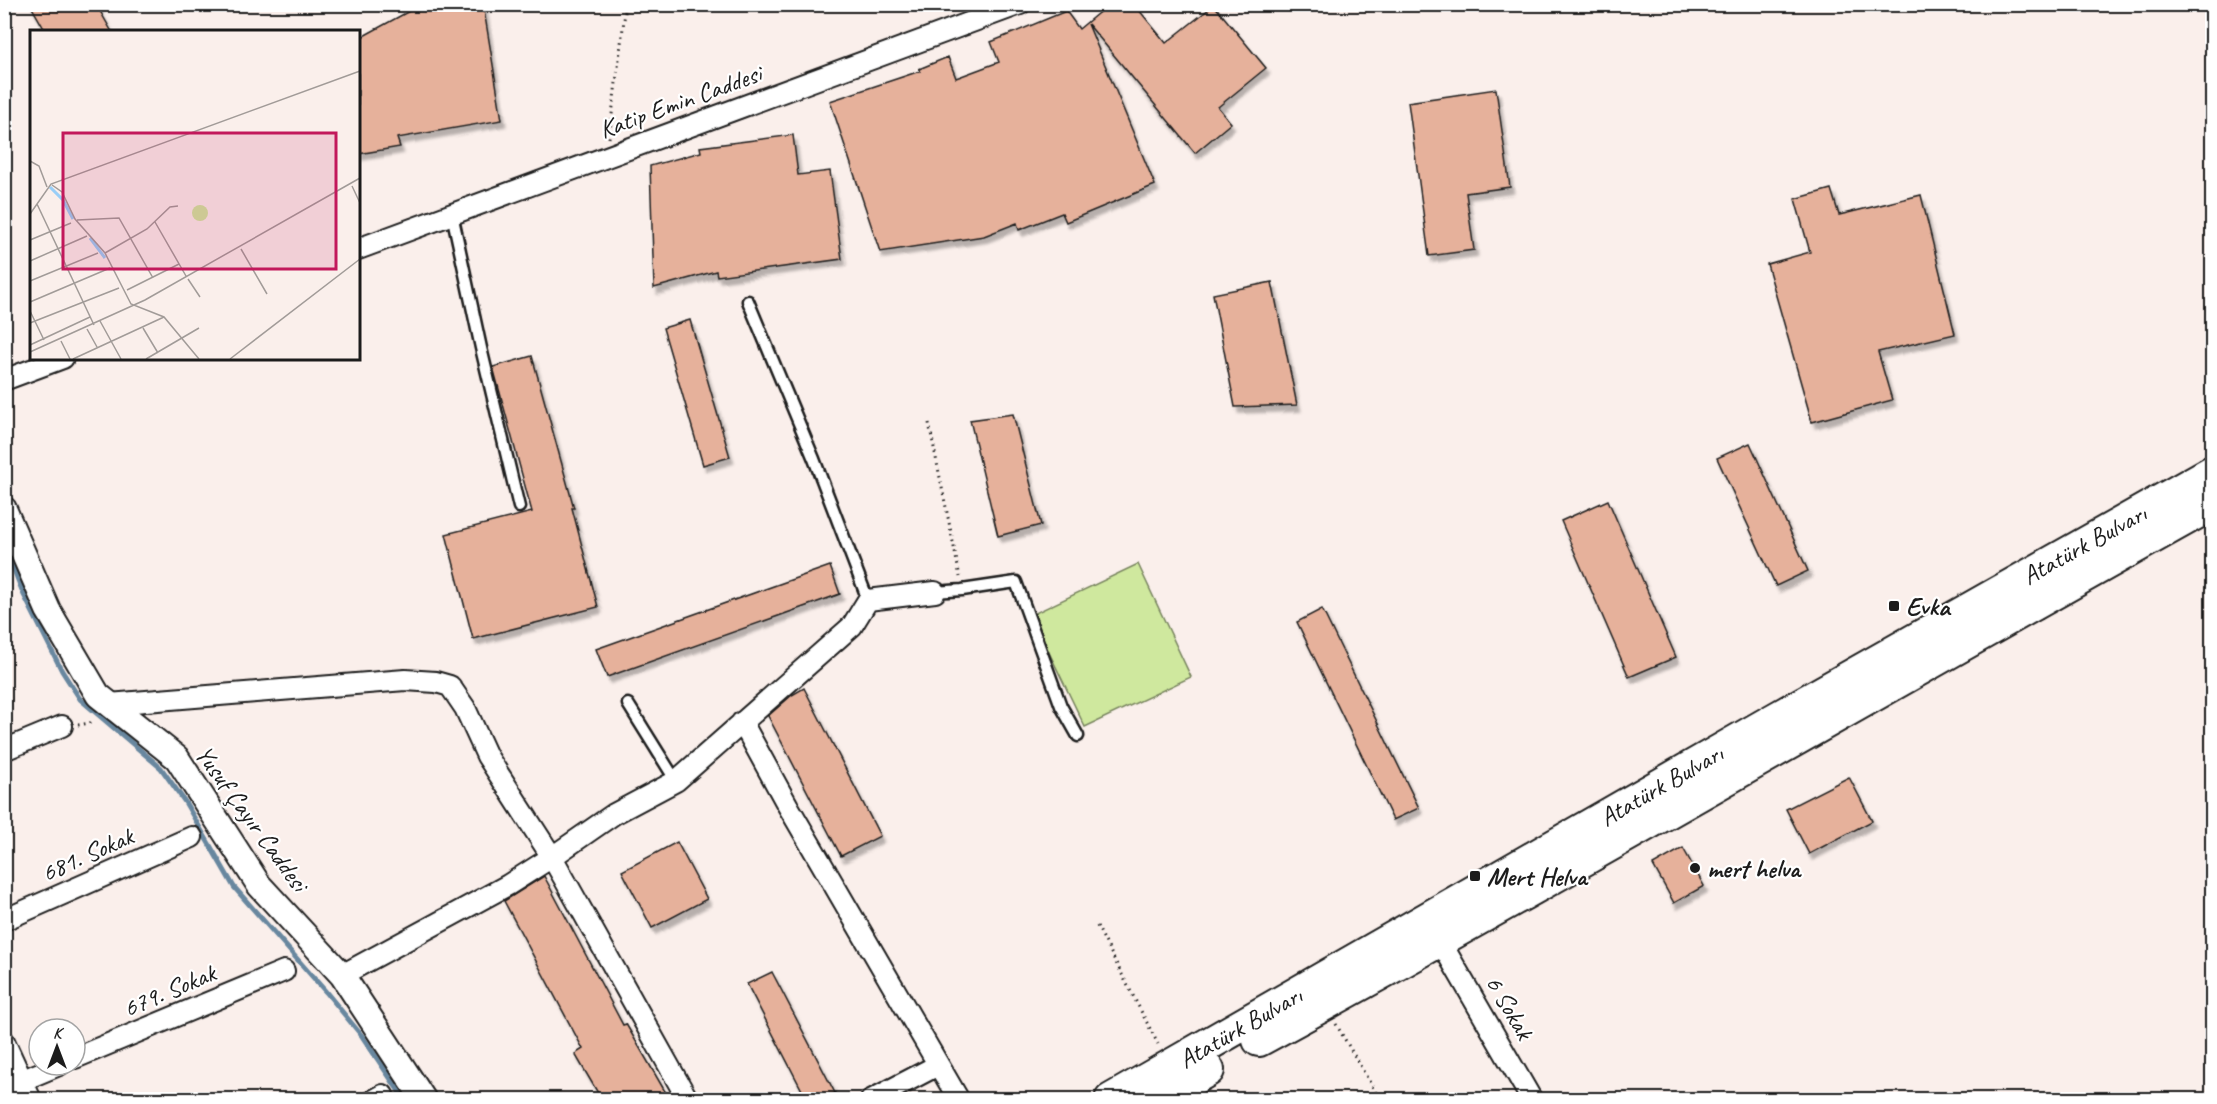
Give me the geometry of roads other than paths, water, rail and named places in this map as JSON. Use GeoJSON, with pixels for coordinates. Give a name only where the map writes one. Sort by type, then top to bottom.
{"type":"FeatureCollection","features":[{"type":"Feature","properties":{"kind":"main road","name":"Atatürk Bulvarı"},"geometry":{"type":"LineString","coordinates":[[1111,1100],[1797,706],[2212,472]]}},
{"type":"Feature","properties":{"kind":"main road","name":"Atatürk Bulvarı"},"geometry":{"type":"LineString","coordinates":[[1157,1100],[1244,1048],[1754,765],[1971,638],[2212,504]]}},
{"type":"Feature","properties":{"kind":"street","name":"Katip Emin Caddesi"},"geometry":{"type":"LineString","coordinates":[[360,248],[1020,4]]}},
{"type":"Feature","properties":{"kind":"street"},"geometry":{"type":"LineString","coordinates":[[4,380],[58,360]]}},
{"type":"Feature","properties":{"kind":"street","name":"Yusuf Çayır Caddesi"},"geometry":{"type":"LineString","coordinates":[[4,509],[48,610],[98,695],[177,758],[259,885],[342,975],[424,1100]]}},
{"type":"Feature","properties":{"kind":"street"},"geometry":{"type":"LineString","coordinates":[[342,975],[508,885],[614,814],[676,782],[852,626],[868,600],[935,592]]}},
{"type":"Feature","properties":{"kind":"street"},"geometry":{"type":"LineString","coordinates":[[109,704],[405,680],[436,682],[450,686],[465,708],[488,756],[552,857],[688,1100]]}},
{"type":"Feature","properties":{"kind":"street"},"geometry":{"type":"LineString","coordinates":[[742,722],[959,1100]]}},
{"type":"Feature","properties":{"kind":"street"},"geometry":{"type":"LineString","coordinates":[[4,750],[62,726]]}},
{"type":"Feature","properties":{"kind":"street","name":"681. Sokak"},"geometry":{"type":"LineString","coordinates":[[4,920],[192,837]]}},
{"type":"Feature","properties":{"kind":"street","name":"6 Sokak"},"geometry":{"type":"LineString","coordinates":[[1440,941],[1532,1100]]}},
{"type":"Feature","properties":{"kind":"street","name":"679. Sokak"},"geometry":{"type":"LineString","coordinates":[[87,1053],[284,971]]}},
{"type":"Feature","properties":{"kind":"street"},"geometry":{"type":"LineString","coordinates":[[4,1041],[14,1084],[31,1100]]}},
{"type":"Feature","properties":{"kind":"street"},"geometry":{"type":"LineString","coordinates":[[871,1100],[938,1065]]}},
{"type":"Feature","properties":{"kind":"street"},"geometry":{"type":"LineString","coordinates":[[14,1084],[31,1077]]}},
{"type":"Feature","properties":{"kind":"lane"},"geometry":{"type":"LineString","coordinates":[[452,214],[480,348],[519,507]]}},
{"type":"Feature","properties":{"kind":"lane"},"geometry":{"type":"LineString","coordinates":[[748,301],[814,459],[868,600]]}},
{"type":"Feature","properties":{"kind":"lane"},"geometry":{"type":"LineString","coordinates":[[935,592],[1016,582],[1061,706],[1078,736]]}},
{"type":"Feature","properties":{"kind":"lane"},"geometry":{"type":"LineString","coordinates":[[628,704],[676,782]]}},
{"type":"Feature","properties":{"kind":"waterway"},"geometry":{"type":"LineString","coordinates":[[4,545],[24,595],[62,671],[80,699],[161,768],[185,802],[234,887],[362,1036],[405,1100]]}},
{"type":"Feature","properties":{"kind":"place","name":"Evka"},"geometry":{"type":"Point","coordinates":[1894,606]}},
{"type":"Feature","properties":{"kind":"place","name":"mert helva"},"geometry":{"type":"Point","coordinates":[1695,868]}},
{"type":"Feature","properties":{"kind":"place","name":"Mert Helva"},"geometry":{"type":"Point","coordinates":[1475,876]}}]}
